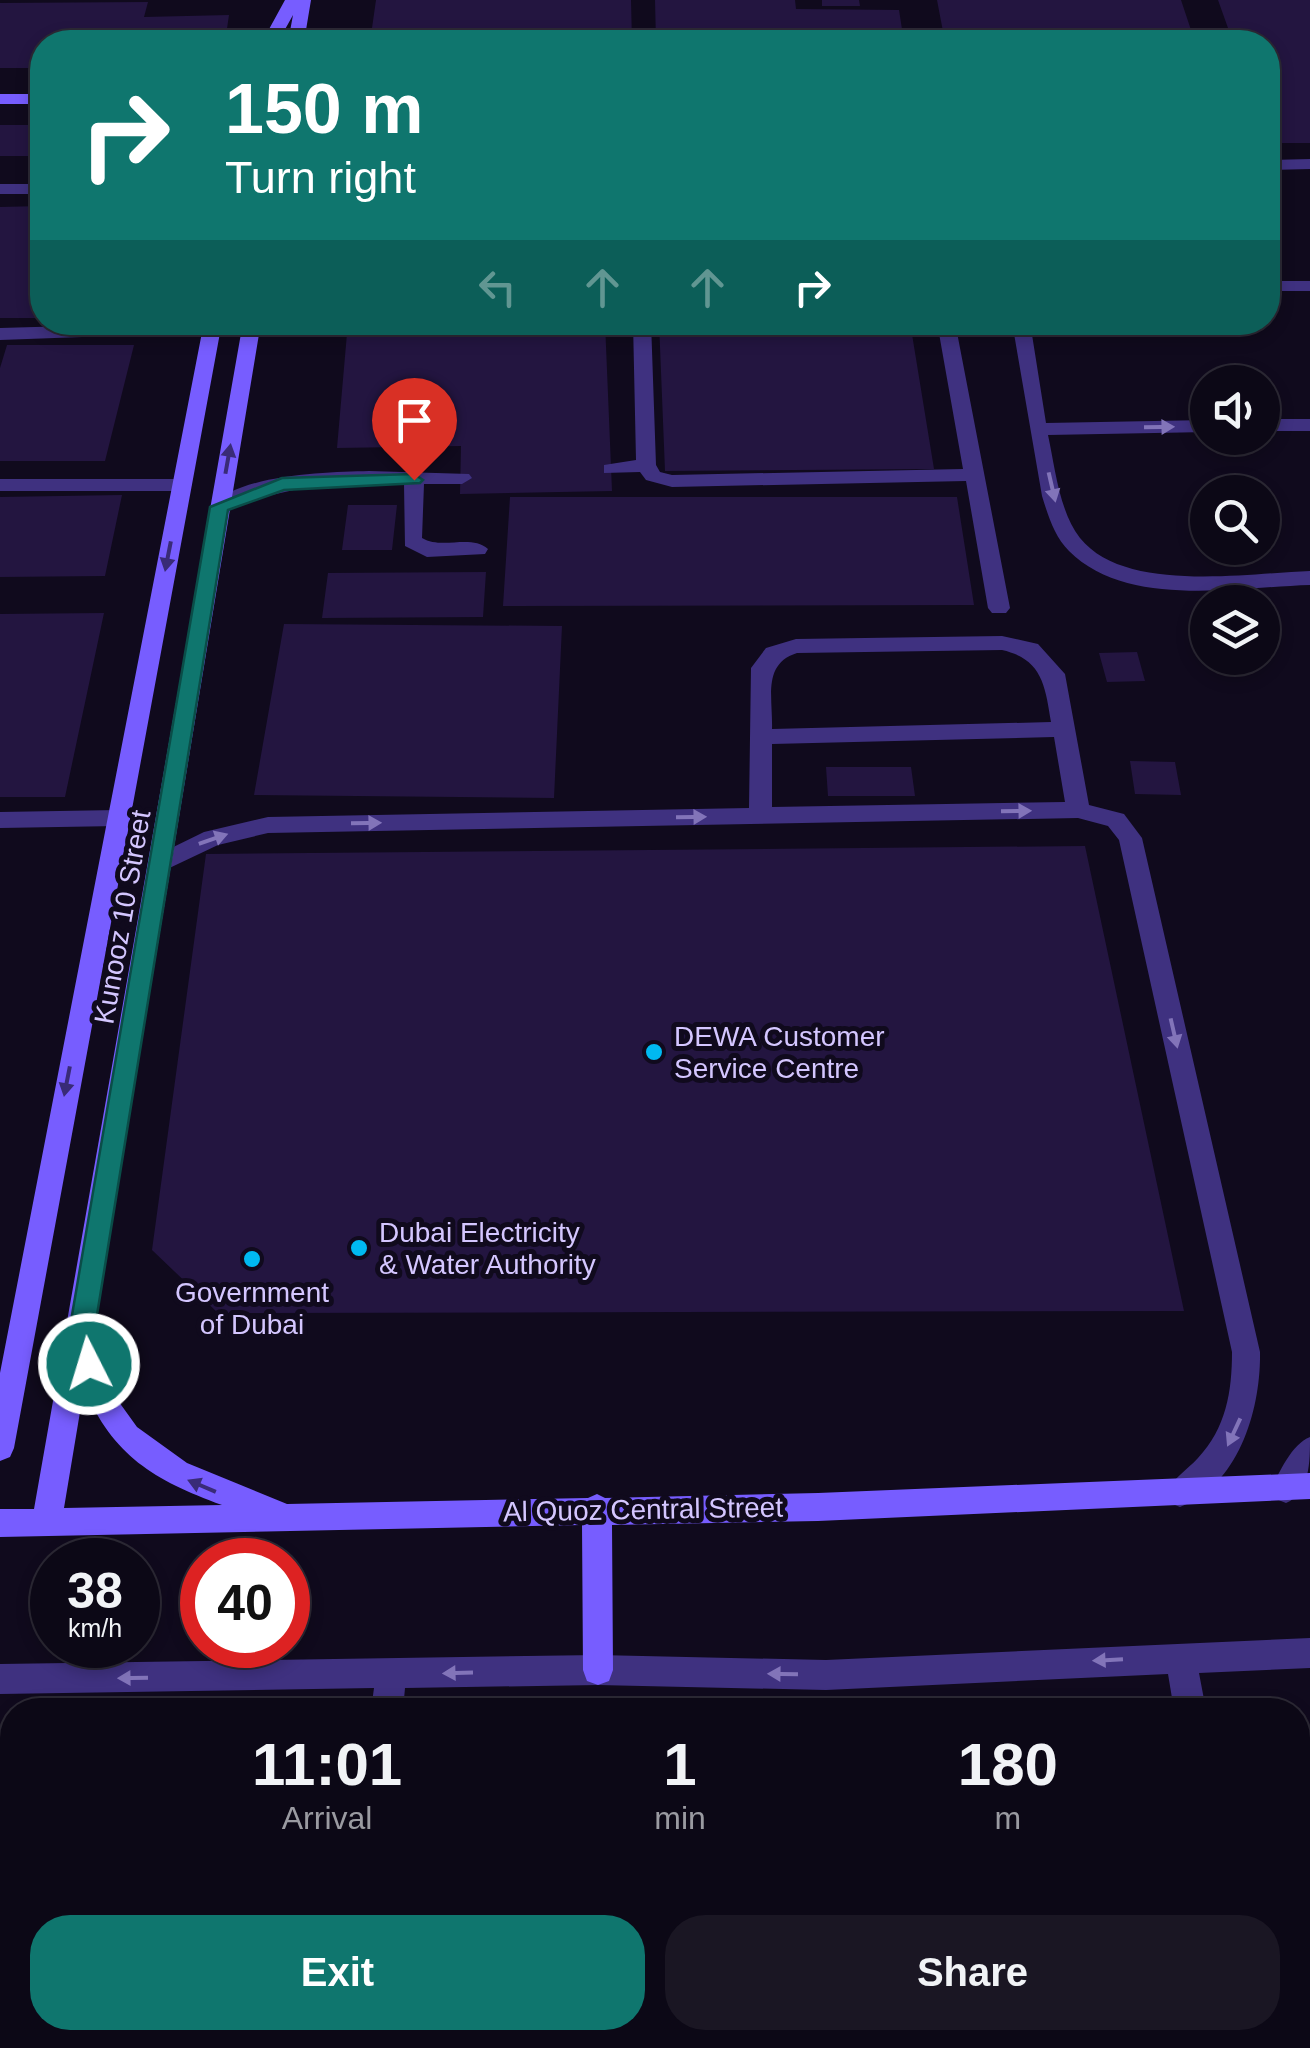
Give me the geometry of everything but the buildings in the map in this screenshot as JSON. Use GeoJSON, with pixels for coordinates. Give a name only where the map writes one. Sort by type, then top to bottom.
{"type":"FeatureCollection","features":[{"type":"Feature","properties":{"kind":"street"},"geometry":{"type":"LineString","coordinates":[[277,30],[294,0]]}},
{"type":"Feature","properties":{"kind":"street"},"geometry":{"type":"LineString","coordinates":[[298,30],[302,0]]}},
{"type":"Feature","properties":{"kind":"street"},"geometry":{"type":"LineString","coordinates":[[0,99],[30,99]]}},
{"type":"Feature","properties":{"kind":"street","name":"Kunooz 10 Street"},"geometry":{"type":"LineString","coordinates":[[0,1448],[210,335]]}},
{"type":"Feature","properties":{"kind":"street","name":"Kunooz 10 Street"},"geometry":{"type":"LineString","coordinates":[[46,1521],[84,1321],[250,335]]}},
{"type":"Feature","properties":{"kind":"street"},"geometry":{"type":"LineString","coordinates":[[0,1370],[25,1304]]}},
{"type":"Feature","properties":{"kind":"street"},"geometry":{"type":"LineString","coordinates":[[84,1321],[89,1364],[106,1406],[134,1442],[167,1470],[208,1490],[294,1516]]}},
{"type":"Feature","properties":{"kind":"street","name":"Al Quoz Central Street"},"geometry":{"type":"LineString","coordinates":[[0,1522],[597,1508],[818,1507],[1302,1491]]}},
{"type":"Feature","properties":{"kind":"street"},"geometry":{"type":"LineString","coordinates":[[597,1508],[598,1670]]}},
{"type":"Feature","properties":{"kind":"lane"},"geometry":{"type":"LineString","coordinates":[[1280,165],[1310,164]]}},
{"type":"Feature","properties":{"kind":"lane"},"geometry":{"type":"LineString","coordinates":[[0,189],[30,189]]}},
{"type":"Feature","properties":{"kind":"lane"},"geometry":{"type":"LineString","coordinates":[[1280,286],[1310,286]]}},
{"type":"Feature","properties":{"kind":"lane"},"geometry":{"type":"LineString","coordinates":[[0,334],[30,333]]}},
{"type":"Feature","properties":{"kind":"lane"},"geometry":{"type":"LineString","coordinates":[[642,335],[646,465],[653,476],[672,481],[974,476]]}},
{"type":"Feature","properties":{"kind":"lane"},"geometry":{"type":"LineString","coordinates":[[948,335],[999,608]]}},
{"type":"Feature","properties":{"kind":"lane"},"geometry":{"type":"LineString","coordinates":[[1023,335],[1061,523],[1077,548],[1091,558],[1147,578],[1310,578]]}},
{"type":"Feature","properties":{"kind":"lane"},"geometry":{"type":"LineString","coordinates":[[1280,425],[1310,425]]}},
{"type":"Feature","properties":{"kind":"lane"},"geometry":{"type":"LineString","coordinates":[[1041,429],[1190,426]]}},
{"type":"Feature","properties":{"kind":"lane"},"geometry":{"type":"LineString","coordinates":[[610,469],[646,465]]}},
{"type":"Feature","properties":{"kind":"lane"},"geometry":{"type":"LineString","coordinates":[[219,507],[282,484],[462,478]]}},
{"type":"Feature","properties":{"kind":"lane"},"geometry":{"type":"LineString","coordinates":[[414,480],[412,541],[427,550],[478,549]]}},
{"type":"Feature","properties":{"kind":"lane"},"geometry":{"type":"LineString","coordinates":[[0,485],[182,485]]}},
{"type":"Feature","properties":{"kind":"lane"},"geometry":{"type":"LineString","coordinates":[[760,816],[762,668],[774,653],[796,646],[1016,644],[1049,664],[1078,810]]}},
{"type":"Feature","properties":{"kind":"lane"},"geometry":{"type":"LineString","coordinates":[[761,737],[1063,729]]}},
{"type":"Feature","properties":{"kind":"lane"},"geometry":{"type":"LineString","coordinates":[[161,863],[212,838],[268,825],[1078,810],[1116,820],[1130,838],[1246,1352],[1246,1393],[1236,1432],[1222,1456],[1180,1494]]}},
{"type":"Feature","properties":{"kind":"lane"},"geometry":{"type":"LineString","coordinates":[[0,820],[118,818]]}},
{"type":"Feature","properties":{"kind":"lane"},"geometry":{"type":"LineString","coordinates":[[1302,1491],[1310,1450]]}},
{"type":"Feature","properties":{"kind":"lane"},"geometry":{"type":"LineString","coordinates":[[0,1679],[598,1670],[826,1675],[1310,1653]]}},
{"type":"Feature","properties":{"kind":"lane"},"geometry":{"type":"LineString","coordinates":[[1180,1656],[1188,1698]]}},
{"type":"Feature","properties":{"kind":"lane"},"geometry":{"type":"LineString","coordinates":[[388,1698],[391,1675]]}},
{"type":"Feature","properties":{"kind":"place","name":"DEWA Customer Service Centre"},"geometry":{"type":"Point","coordinates":[654,1052]}},
{"type":"Feature","properties":{"kind":"place","name":"Dubai Electricity & Water Authority"},"geometry":{"type":"Point","coordinates":[359,1248]}},
{"type":"Feature","properties":{"kind":"place","name":"Government of Dubai"},"geometry":{"type":"Point","coordinates":[252,1259]}},
{"type":"Feature","properties":{"kind":"route"},"geometry":{"type":"LineString","coordinates":[[89,1364],[84,1321],[219,507],[234,498],[282,484],[414,480]]}}]}
